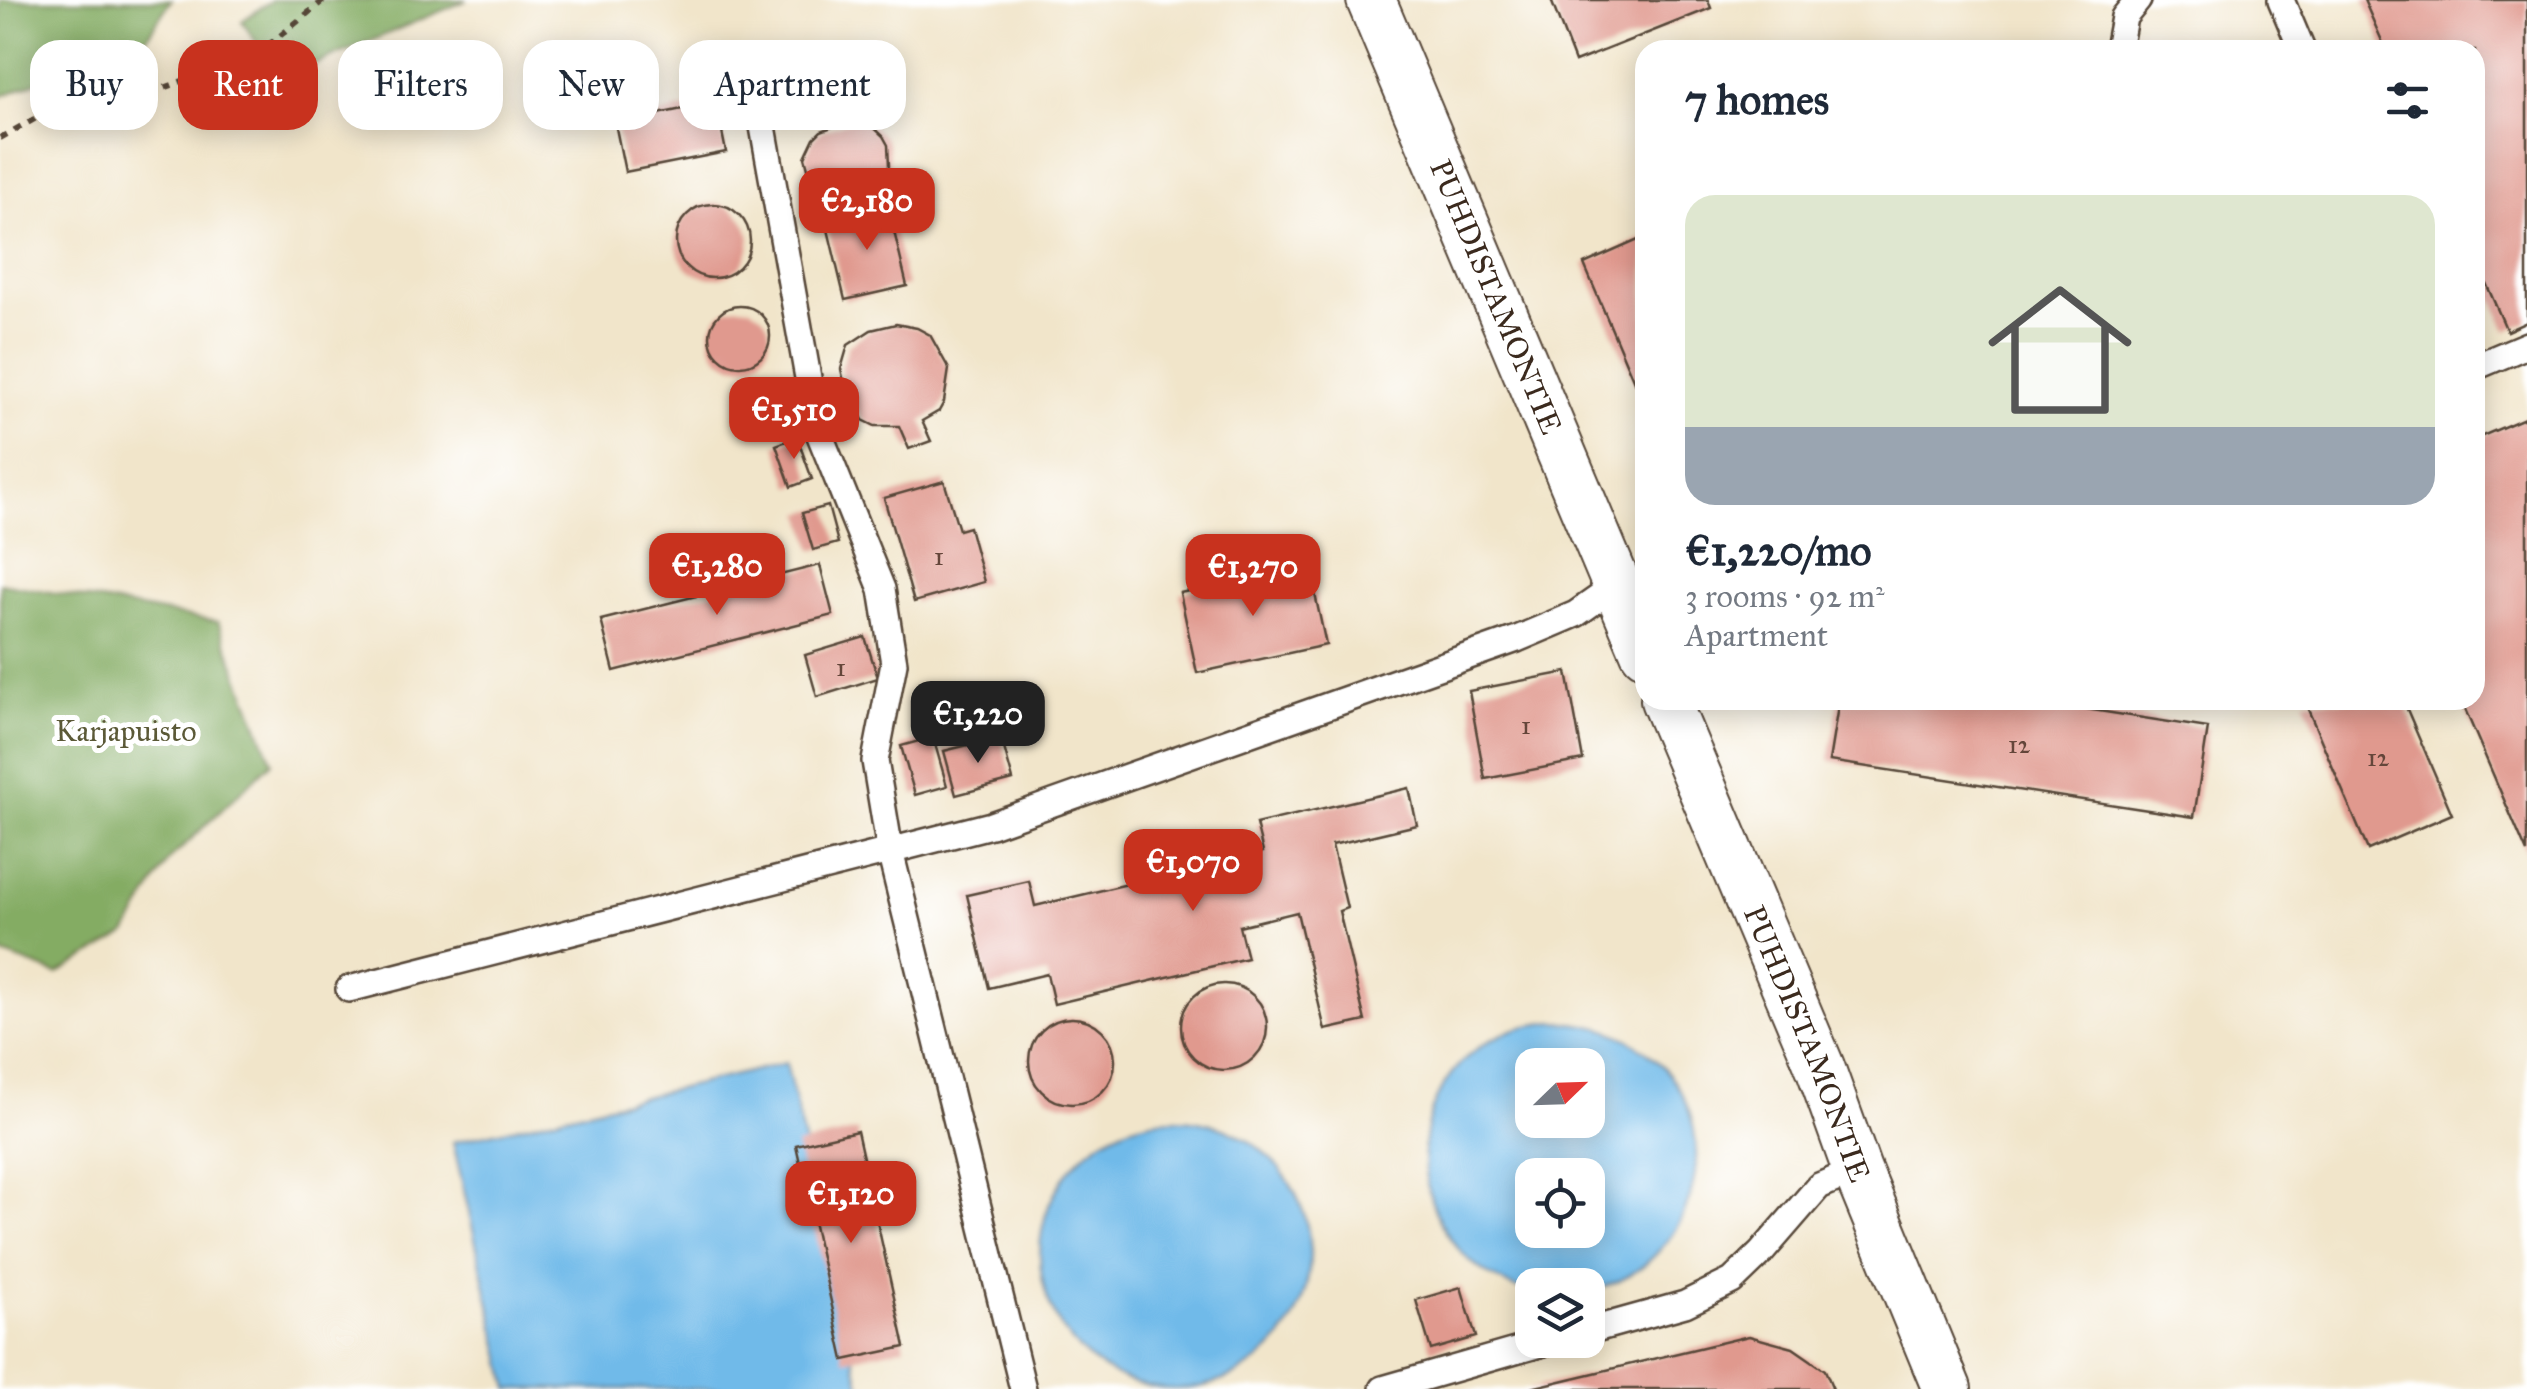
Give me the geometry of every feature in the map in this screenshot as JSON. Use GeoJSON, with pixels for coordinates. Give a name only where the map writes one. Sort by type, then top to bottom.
{"type":"FeatureCollection","features":[{"type":"Feature","properties":{"kind":"street","name":"PUHDISTAMONTIE"},"geometry":{"type":"LineString","coordinates":[[1371,0],[1635,628]]}},
{"type":"Feature","properties":{"kind":"street","name":"PUHDISTAMONTIE"},"geometry":{"type":"LineString","coordinates":[[1669,710],[1820,1067],[1857,1170],[1947,1389]]}},
{"type":"Feature","properties":{"kind":"lane"},"geometry":{"type":"LineString","coordinates":[[2120,40],[2124,16],[2138,0]]}},
{"type":"Feature","properties":{"kind":"lane"},"geometry":{"type":"LineString","coordinates":[[2282,0],[2298,40]]}},
{"type":"Feature","properties":{"kind":"lane"},"geometry":{"type":"LineString","coordinates":[[764,130],[818,428],[882,589],[894,663],[875,761],[890,851],[1023,1389]]}},
{"type":"Feature","properties":{"kind":"lane"},"geometry":{"type":"LineString","coordinates":[[2485,363],[2527,345]]}},
{"type":"Feature","properties":{"kind":"lane"},"geometry":{"type":"LineString","coordinates":[[349,989],[992,825],[1517,639],[1576,614],[1617,585]]}},
{"type":"Feature","properties":{"kind":"lane"},"geometry":{"type":"LineString","coordinates":[[1605,1326],[1685,1304],[1732,1281],[1761,1254],[1819,1186],[1857,1170]]}},
{"type":"Feature","properties":{"kind":"lane"},"geometry":{"type":"LineString","coordinates":[[1384,1389],[1515,1351]]}},
{"type":"Feature","properties":{"kind":"path"},"geometry":{"type":"LineString","coordinates":[[0,138],[49,111],[100,112],[260,52],[324,0]]}},
{"type":"Feature","properties":{"kind":"green space"},"geometry":{"type":"Polygon","coordinates":[[[0,0],[171,0],[147,37],[140,40],[30,40],[30,85],[0,97],[0,0]]]}},
{"type":"Feature","properties":{"kind":"green space"},"geometry":{"type":"Polygon","coordinates":[[[272,0],[467,0],[373,40],[338,40],[338,55],[318,63],[318,40],[255,40],[242,21],[272,0]]]}},
{"type":"Feature","properties":{"kind":"green space","name":"Karjapuisto"},"geometry":{"type":"Polygon","coordinates":[[[0,583],[218,622],[272,762],[168,861],[126,934],[57,974],[0,953],[0,583]]]}},
{"type":"Feature","properties":{"kind":"water"},"geometry":{"type":"Polygon","coordinates":[[[1556,1022],[1584,1025],[1629,1040],[1663,1068],[1685,1102],[1695,1140],[1694,1179],[1682,1217],[1660,1250],[1628,1276],[1605,1285],[1605,1268],[1515,1268],[1515,1285],[1490,1275],[1457,1247],[1436,1212],[1425,1173],[1426,1132],[1439,1093],[1465,1059],[1503,1034],[1556,1022]]]}},
{"type":"Feature","properties":{"kind":"water"},"geometry":{"type":"Polygon","coordinates":[[[786,1063],[861,1389],[509,1389],[453,1142],[786,1063]]]}},
{"type":"Feature","properties":{"kind":"water"},"geometry":{"type":"Polygon","coordinates":[[[1175,1119],[1227,1129],[1271,1158],[1300,1202],[1310,1254],[1300,1306],[1271,1350],[1227,1379],[1175,1389],[1123,1379],[1079,1350],[1050,1306],[1040,1254],[1050,1202],[1079,1158],[1123,1129],[1175,1119]]]}},
{"type":"Feature","properties":{"kind":"building"},"geometry":{"type":"Polygon","coordinates":[[[1551,0],[1708,0],[1711,8],[1575,62],[1551,0]]]}},
{"type":"Feature","properties":{"kind":"building"},"geometry":{"type":"Polygon","coordinates":[[[2364,0],[2527,0],[2527,322],[2507,331],[2485,281],[2485,40],[2382,40],[2364,0]]]}},
{"type":"Feature","properties":{"kind":"building"},"geometry":{"type":"Polygon","coordinates":[[[679,110],[679,130],[722,130],[726,152],[625,172],[616,130],[659,130],[659,114],[679,110]]]}},
{"type":"Feature","properties":{"kind":"building"},"geometry":{"type":"Polygon","coordinates":[[[877,130],[883,136],[888,145],[889,166],[884,179],[872,186],[874,199],[842,207],[838,191],[828,192],[811,179],[805,157],[821,131],[877,130]]]}},
{"type":"Feature","properties":{"kind":"building"},"geometry":{"type":"Polygon","coordinates":[[[713,204],[739,215],[750,241],[739,267],[713,278],[687,267],[676,241],[687,215],[713,204]]]}},
{"type":"Feature","properties":{"kind":"building"},"geometry":{"type":"Polygon","coordinates":[[[888,206],[907,286],[845,300],[826,221],[888,206]]]}},
{"type":"Feature","properties":{"kind":"building"},"geometry":{"type":"Polygon","coordinates":[[[1635,241],[1635,384],[1584,264],[1635,241]]]}},
{"type":"Feature","properties":{"kind":"building"},"geometry":{"type":"Polygon","coordinates":[[[740,306],[761,315],[770,336],[761,357],[740,366],[719,357],[710,336],[719,315],[740,306]]]}},
{"type":"Feature","properties":{"kind":"building"},"geometry":{"type":"Polygon","coordinates":[[[896,324],[930,335],[949,369],[944,402],[939,411],[922,421],[931,441],[909,449],[899,426],[875,426],[863,420],[846,391],[841,369],[848,345],[871,330],[896,324]]]}},
{"type":"Feature","properties":{"kind":"building"},"geometry":{"type":"Polygon","coordinates":[[[2527,417],[2527,853],[2465,710],[2485,710],[2485,435],[2527,417]]]}},
{"type":"Feature","properties":{"kind":"building"},"geometry":{"type":"Polygon","coordinates":[[[797,437],[812,479],[791,487],[776,445],[797,437]]]}},
{"type":"Feature","properties":{"kind":"building"},"geometry":{"type":"Polygon","coordinates":[[[944,481],[959,530],[969,527],[984,582],[914,602],[884,498],[944,481]]]}},
{"type":"Feature","properties":{"kind":"building"},"geometry":{"type":"Polygon","coordinates":[[[828,506],[838,543],[813,550],[802,513],[828,506]]]}},
{"type":"Feature","properties":{"kind":"building"},"geometry":{"type":"Polygon","coordinates":[[[820,565],[833,615],[614,671],[601,620],[820,565]]]}},
{"type":"Feature","properties":{"kind":"building"},"geometry":{"type":"Polygon","coordinates":[[[1309,566],[1326,645],[1197,673],[1180,593],[1309,566]]]}},
{"type":"Feature","properties":{"kind":"building"},"geometry":{"type":"Polygon","coordinates":[[[865,637],[878,678],[817,697],[805,655],[865,637]]]}},
{"type":"Feature","properties":{"kind":"building"},"geometry":{"type":"Polygon","coordinates":[[[1567,672],[1583,760],[1485,779],[1469,691],[1567,672]]]}},
{"type":"Feature","properties":{"kind":"building"},"geometry":{"type":"Polygon","coordinates":[[[1837,710],[2092,710],[2208,728],[2194,817],[1829,761],[1837,710]]]}},
{"type":"Feature","properties":{"kind":"building"},"geometry":{"type":"Polygon","coordinates":[[[2308,710],[2407,710],[2452,814],[2368,850],[2308,710]]]}},
{"type":"Feature","properties":{"kind":"building"},"geometry":{"type":"Polygon","coordinates":[[[933,737],[947,786],[915,795],[901,746],[933,737]]]}},
{"type":"Feature","properties":{"kind":"building"},"geometry":{"type":"Polygon","coordinates":[[[1001,737],[1013,780],[956,795],[944,751],[1001,737]]]}},
{"type":"Feature","properties":{"kind":"building"},"geometry":{"type":"Polygon","coordinates":[[[1409,788],[1417,825],[1332,845],[1347,908],[1339,911],[1365,1021],[1325,1030],[1297,912],[1239,926],[1247,958],[1054,1004],[1047,974],[989,988],[967,895],[1029,881],[1035,906],[1263,852],[1256,824],[1409,788]]]}},
{"type":"Feature","properties":{"kind":"building"},"geometry":{"type":"Polygon","coordinates":[[[1224,984],[1254,997],[1267,1027],[1254,1057],[1224,1070],[1194,1057],[1181,1027],[1194,997],[1224,984]]]}},
{"type":"Feature","properties":{"kind":"building"},"geometry":{"type":"Polygon","coordinates":[[[1064,1018],[1080,1018],[1103,1030],[1112,1044],[1112,1078],[1103,1092],[1080,1104],[1064,1104],[1048,1097],[1036,1085],[1029,1069],[1029,1053],[1036,1037],[1048,1025],[1064,1018]]]}},
{"type":"Feature","properties":{"kind":"building"},"geometry":{"type":"Polygon","coordinates":[[[857,1131],[905,1347],[844,1360],[796,1145],[857,1131]]]}},
{"type":"Feature","properties":{"kind":"building"},"geometry":{"type":"Polygon","coordinates":[[[1461,1287],[1476,1337],[1431,1350],[1416,1300],[1461,1287]]]}},
{"type":"Feature","properties":{"kind":"building"},"geometry":{"type":"Polygon","coordinates":[[[1749,1336],[1793,1348],[1825,1370],[1833,1389],[1527,1389],[1749,1336]]]}}]}
